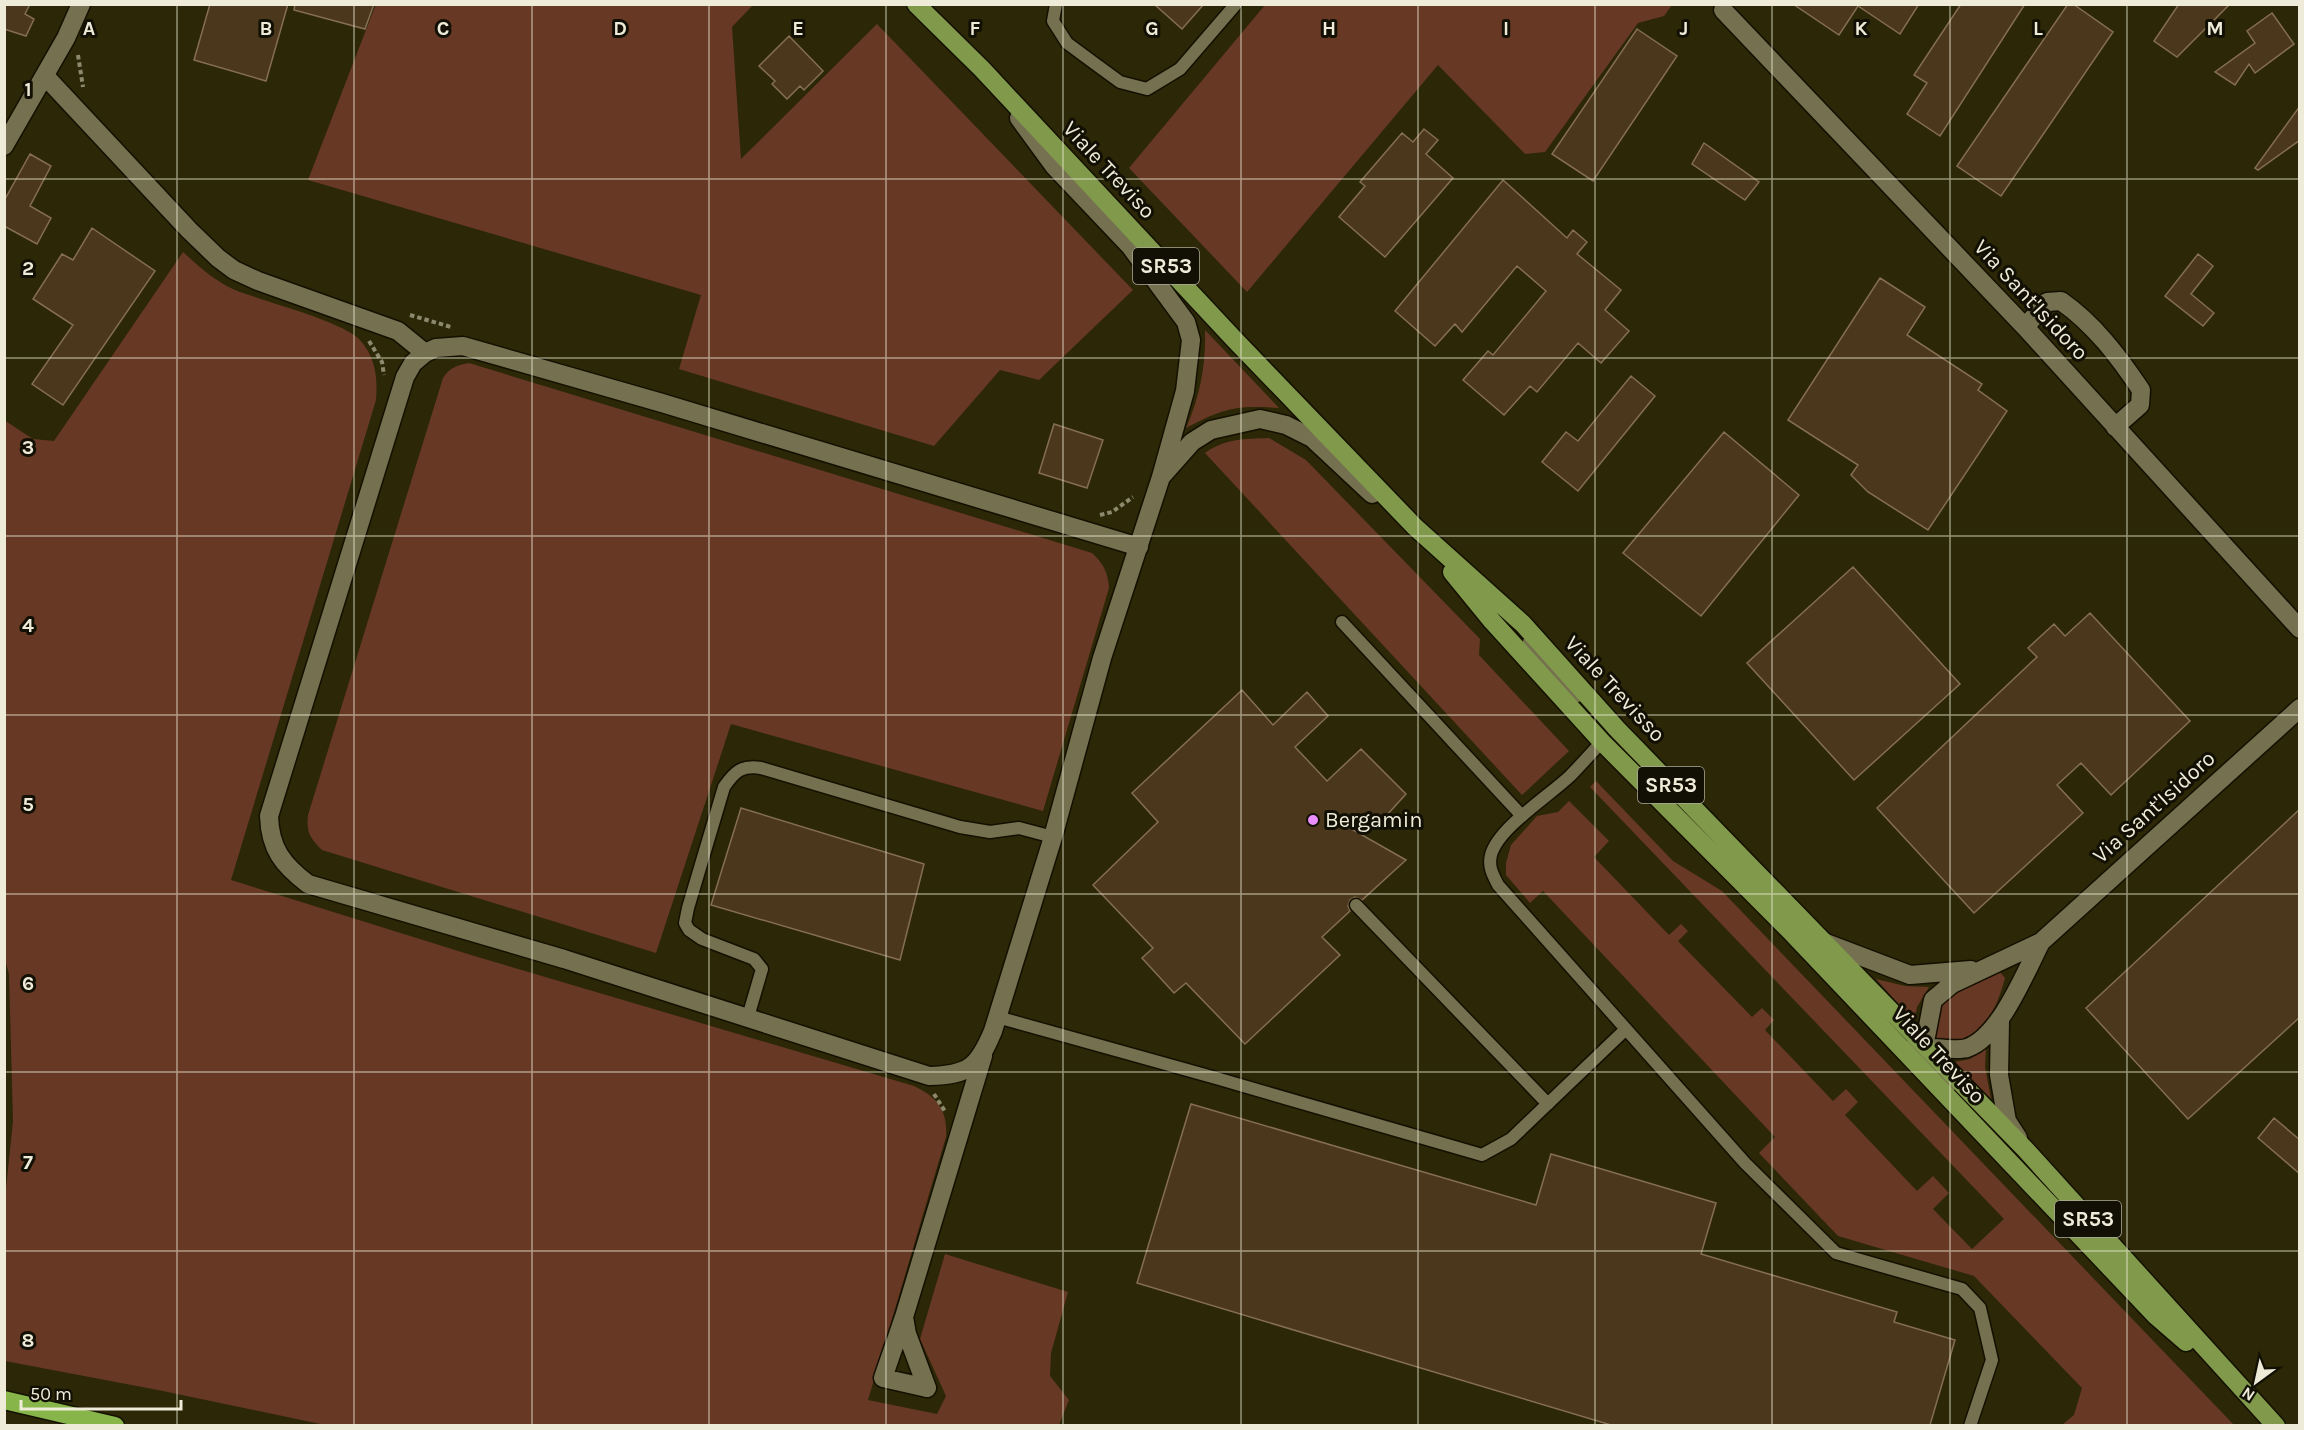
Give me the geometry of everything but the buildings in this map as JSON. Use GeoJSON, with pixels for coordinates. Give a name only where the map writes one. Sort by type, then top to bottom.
{"type":"FeatureCollection","features":[{"type":"Feature","properties":{"kind":"highway"},"geometry":{"type":"LineString","coordinates":[[4,1400],[115,1425]]}},
{"type":"Feature","properties":{"kind":"main road","name":"Viale Treviso"},"geometry":{"type":"LineString","coordinates":[[916,4],[982,69],[1226,330],[1415,526],[1491,621],[1602,742],[1749,890],[2156,1316],[2247,1395]]}},
{"type":"Feature","properties":{"kind":"main road","name":"Viale Trevisso"},"geometry":{"type":"LineString","coordinates":[[1415,526],[1523,624],[1617,729],[1924,1047]]}},
{"type":"Feature","properties":{"kind":"main road","name":"Viale Treviso"},"geometry":{"type":"LineString","coordinates":[[1924,1047],[2025,1149],[2276,1425]]}},
{"type":"Feature","properties":{"kind":"street"},"geometry":{"type":"LineString","coordinates":[[4,146],[45,76],[81,4]]}},
{"type":"Feature","properties":{"kind":"street","name":"Via Sant'Isidoro"},"geometry":{"type":"LineString","coordinates":[[1722,6],[2025,327],[2300,629]]}},
{"type":"Feature","properties":{"kind":"street"},"geometry":{"type":"LineString","coordinates":[[904,1317],[983,1055],[1053,837],[1102,658],[1175,429],[1187,380],[1191,340],[1186,322],[1130,246],[1054,166],[982,69]]}},
{"type":"Feature","properties":{"kind":"street"},"geometry":{"type":"LineString","coordinates":[[45,76],[189,230],[234,270],[258,281],[398,332],[424,353]]}},
{"type":"Feature","properties":{"kind":"street"},"geometry":{"type":"LineString","coordinates":[[2025,327],[2047,302],[2061,301],[2079,313],[2123,364],[2141,390],[2140,405],[2115,427]]}},
{"type":"Feature","properties":{"kind":"street"},"geometry":{"type":"LineString","coordinates":[[983,1055],[968,1068],[953,1076],[929,1076],[564,959],[308,884],[285,865],[275,849],[269,834],[269,816],[405,377],[413,363],[424,353],[436,348],[463,346],[673,406],[1139,547]]}},
{"type":"Feature","properties":{"kind":"street"},"geometry":{"type":"LineString","coordinates":[[1160,480],[1192,442],[1211,430],[1260,419],[1286,424],[1312,438],[1383,504],[1415,526]]}},
{"type":"Feature","properties":{"kind":"street","name":"Via Sant'Isidoro"},"geometry":{"type":"LineString","coordinates":[[2041,942],[2300,708]]}},
{"type":"Feature","properties":{"kind":"street"},"geometry":{"type":"LineString","coordinates":[[1749,890],[1773,903],[1910,1045],[1966,1048],[1986,1035],[2000,1021],[2041,942]]}},
{"type":"Feature","properties":{"kind":"street"},"geometry":{"type":"LineString","coordinates":[[2025,1180],[2018,1159],[1934,1072],[1924,1047],[1933,1000],[1952,984],[2041,942]]}},
{"type":"Feature","properties":{"kind":"street"},"geometry":{"type":"LineString","coordinates":[[1826,943],[1910,975],[1984,969]]}},
{"type":"Feature","properties":{"kind":"street"},"geometry":{"type":"LineString","coordinates":[[2000,1021],[1999,1075],[2007,1121],[2025,1149]]}},
{"type":"Feature","properties":{"kind":"lane"},"geometry":{"type":"LineString","coordinates":[[1056,4],[1053,21],[1067,43],[1120,82],[1147,89],[1180,69],[1236,4]]}},
{"type":"Feature","properties":{"kind":"lane"},"geometry":{"type":"LineString","coordinates":[[1342,622],[1522,816]]}},
{"type":"Feature","properties":{"kind":"lane"},"geometry":{"type":"LineString","coordinates":[[1523,624],[1528,641],[1538,654],[1606,729],[1602,742],[1569,777],[1522,816],[1497,842],[1491,853],[1489,866],[1498,885],[1745,1163],[1836,1253],[1962,1289],[1980,1308],[1992,1360],[1970,1425]]}},
{"type":"Feature","properties":{"kind":"lane"},"geometry":{"type":"LineString","coordinates":[[1602,742],[1611,739],[1617,741],[1678,802],[1692,806]]}},
{"type":"Feature","properties":{"kind":"lane"},"geometry":{"type":"LineString","coordinates":[[748,1017],[762,969],[754,959],[702,939],[688,930],[685,922],[724,787],[740,768],[749,766],[761,768],[960,827],[990,832],[1018,828],[1053,837]]}},
{"type":"Feature","properties":{"kind":"lane"},"geometry":{"type":"LineString","coordinates":[[1356,905],[1548,1104]]}},
{"type":"Feature","properties":{"kind":"lane"},"geometry":{"type":"LineString","coordinates":[[997,1017],[1482,1155],[1511,1138],[1626,1029]]}},
{"type":"Feature","properties":{"kind":"path"},"geometry":{"type":"LineString","coordinates":[[71,25],[85,97]]}},
{"type":"Feature","properties":{"kind":"path"},"geometry":{"type":"LineString","coordinates":[[409,315],[454,327]]}},
{"type":"Feature","properties":{"kind":"path"},"geometry":{"type":"LineString","coordinates":[[1095,516],[1112,512],[1127,503],[1139,491],[1144,479],[1160,480]]}},
{"type":"Feature","properties":{"kind":"shaded area"},"geometry":{"type":"Polygon","coordinates":[[[376,4],[753,5],[732,27],[741,159],[877,24],[1133,290],[1039,380],[1000,370],[934,446],[679,369],[701,295],[308,180],[376,4]]]}},
{"type":"Feature","properties":{"kind":"shaded area"},"geometry":{"type":"Polygon","coordinates":[[[1265,5],[1672,5],[1664,16],[1638,23],[1545,152],[1525,154],[1438,65],[1247,292],[1129,168],[1265,5]]]}},
{"type":"Feature","properties":{"kind":"shaded area"},"geometry":{"type":"Polygon","coordinates":[[[183,252],[228,287],[320,319],[351,333],[360,340],[369,353],[376,383],[376,400],[231,880],[471,955],[922,1090],[935,1100],[943,1112],[946,1137],[868,1400],[937,1414],[946,1396],[920,1339],[945,1254],[1068,1292],[1051,1353],[1050,1376],[1069,1400],[1059,1425],[325,1425],[5,1361],[4,1208],[13,1121],[9,974],[4,957],[4,420],[33,439],[54,441],[183,252]]]}},
{"type":"Feature","properties":{"kind":"shaded area"},"geometry":{"type":"Polygon","coordinates":[[[1205,330],[1279,408],[1231,409],[1186,428],[1201,380],[1205,330]]]}},
{"type":"Feature","properties":{"kind":"shaded area"},"geometry":{"type":"Polygon","coordinates":[[[469,363],[1092,553],[1104,568],[1109,588],[1043,811],[731,724],[656,953],[322,850],[310,834],[308,815],[443,378],[454,367],[469,363]]]}},
{"type":"Feature","properties":{"kind":"shaded area"},"geometry":{"type":"Polygon","coordinates":[[[1269,438],[1306,460],[1480,639],[1479,655],[1569,751],[1522,795],[1205,453],[1228,442],[1269,438]]]}},
{"type":"Feature","properties":{"kind":"shaded area"},"geometry":{"type":"Polygon","coordinates":[[[1596,781],[1673,861],[1722,891],[2234,1425],[2062,1425],[2074,1415],[2082,1388],[1974,1276],[1838,1236],[1759,1153],[1775,1137],[1543,891],[1530,903],[1506,875],[1506,863],[1511,845],[1537,816],[1558,812],[1569,801],[1609,841],[1594,857],[1669,935],[1681,924],[1688,931],[1678,941],[1752,1017],[1762,1008],[1774,1020],[1765,1030],[1833,1101],[1846,1089],[1858,1102],[1845,1115],[1917,1191],[1933,1176],[1949,1193],[1933,1209],[1972,1249],[2004,1219],[1590,787],[1596,781]]]}},
{"type":"Feature","properties":{"kind":"shaded area"},"geometry":{"type":"Polygon","coordinates":[[[1993,972],[2000,972],[2005,978],[1995,1007],[1984,1025],[1969,1039],[1960,1043],[1936,1043],[1931,1033],[1946,999],[1959,988],[1993,972]]]}},
{"type":"Feature","properties":{"kind":"shaded area"},"geometry":{"type":"Polygon","coordinates":[[[1876,979],[1905,986],[1929,987],[1917,1007],[1914,1021],[1876,979]]]}},
{"type":"Feature","properties":{"kind":"shaded area"},"geometry":{"type":"Polygon","coordinates":[[[1986,1048],[1985,1067],[1991,1099],[1955,1062],[1970,1059],[1986,1048]]]}},
{"type":"Feature","properties":{"kind":"place","name":"Bergamin"},"geometry":{"type":"Point","coordinates":[1313,820]}}]}
